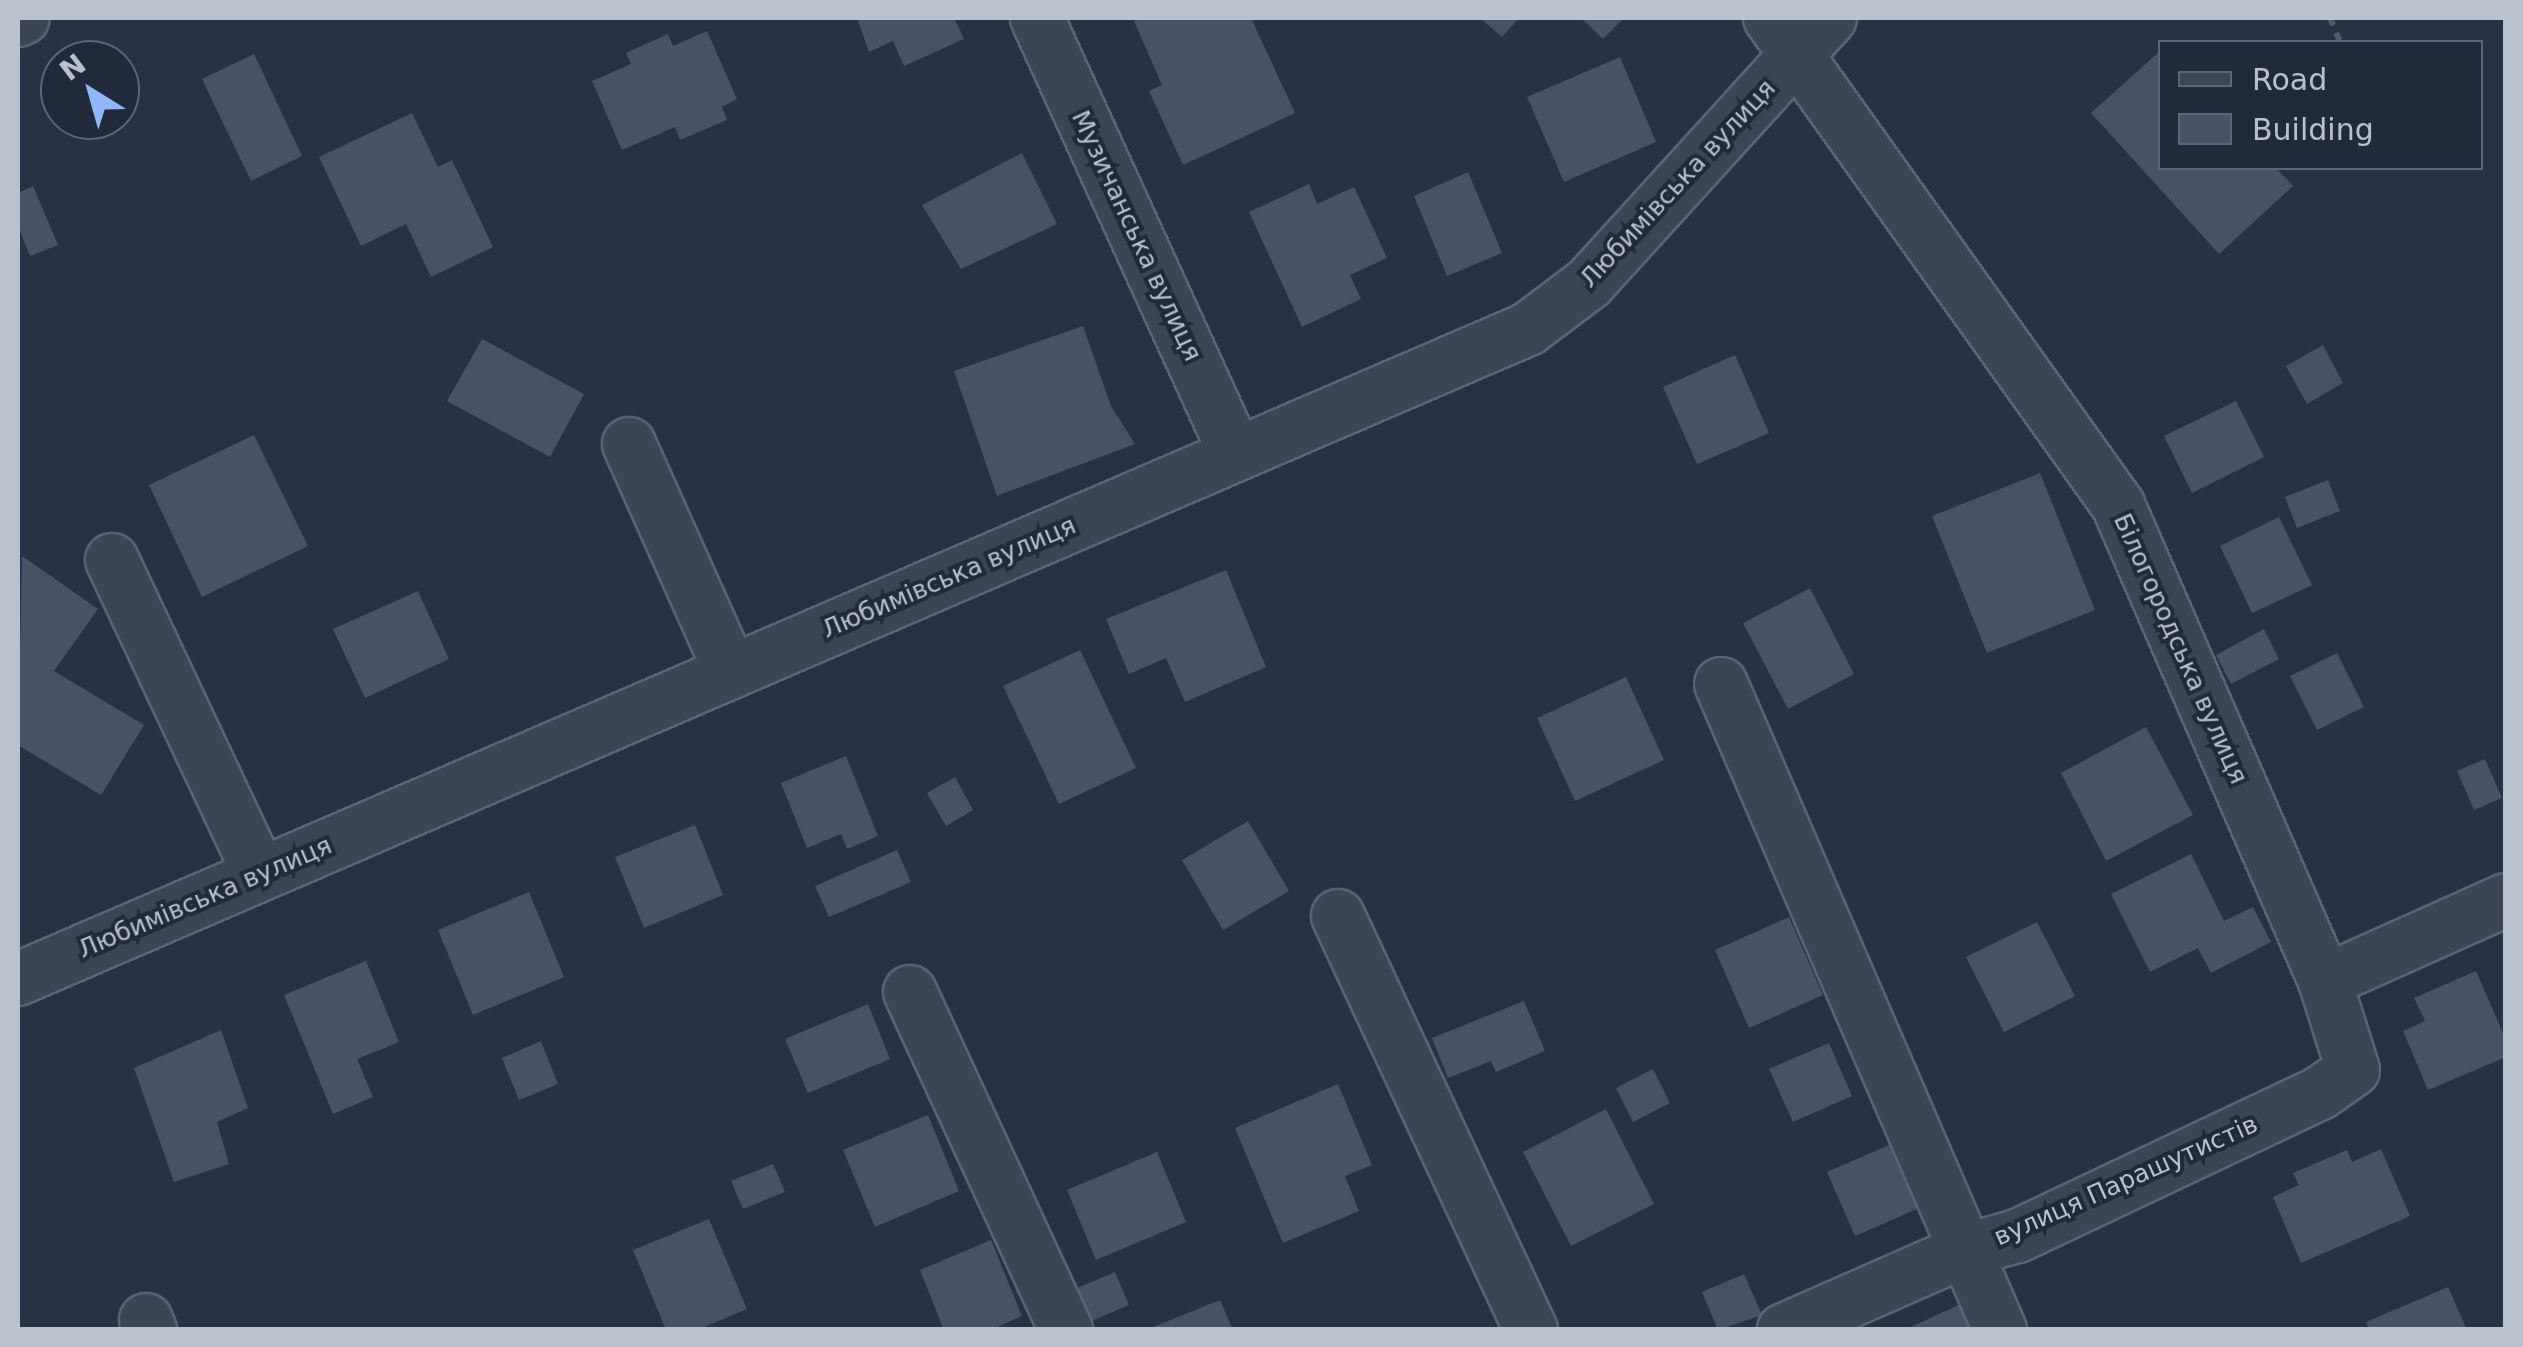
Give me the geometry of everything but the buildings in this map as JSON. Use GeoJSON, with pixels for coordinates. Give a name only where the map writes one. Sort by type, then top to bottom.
{"type":"FeatureCollection","features":[{"type":"Feature","properties":{"kind":"street","name":"Музичанська вулиця"},"geometry":{"type":"LineString","coordinates":[[1037,18],[1236,454]]}},
{"type":"Feature","properties":{"kind":"street","name":"Любимівська вулиця"},"geometry":{"type":"LineString","coordinates":[[18,979],[1528,329],[1589,283],[1783,37],[1830,18]]}},
{"type":"Feature","properties":{"kind":"street","name":"Білогородська вулиця"},"geometry":{"type":"LineString","coordinates":[[1783,37],[2118,505],[2324,981],[2353,1070]]}},
{"type":"Feature","properties":{"kind":"street"},"geometry":{"type":"LineString","coordinates":[[629,444],[731,672]]}},
{"type":"Feature","properties":{"kind":"street"},"geometry":{"type":"LineString","coordinates":[[112,560],[260,874]]}},
{"type":"Feature","properties":{"kind":"street"},"geometry":{"type":"LineString","coordinates":[[1722,684],[2000,1330]]}},
{"type":"Feature","properties":{"kind":"street"},"geometry":{"type":"LineString","coordinates":[[2324,981],[2506,900]]}},
{"type":"Feature","properties":{"kind":"street"},"geometry":{"type":"LineString","coordinates":[[1338,916],[1531,1330]]}},
{"type":"Feature","properties":{"kind":"street"},"geometry":{"type":"LineString","coordinates":[[910,992],[1066,1330]]}},
{"type":"Feature","properties":{"kind":"street","name":"вулиця Парашутистів"},"geometry":{"type":"LineString","coordinates":[[1784,1330],[1964,1251],[2016,1236],[2320,1093],[2353,1070]]}}]}
